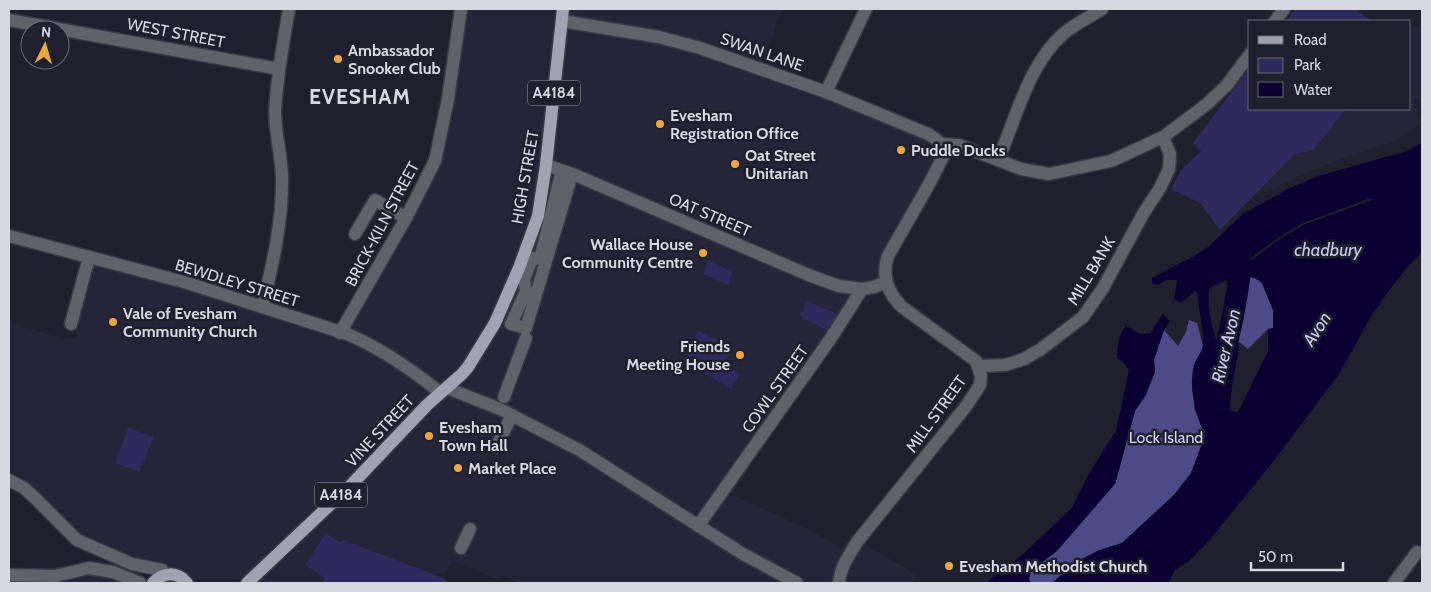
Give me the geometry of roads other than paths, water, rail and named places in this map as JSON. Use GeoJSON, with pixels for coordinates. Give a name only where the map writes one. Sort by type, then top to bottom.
{"type":"FeatureCollection","features":[{"type":"Feature","properties":{"kind":"main road","name":"HIGH STREET"},"geometry":{"type":"LineString","coordinates":[[444,391],[468,367],[494,322],[519,268],[538,216],[546,166],[561,12]]}},
{"type":"Feature","properties":{"kind":"main road","name":"VINE STREET"},"geometry":{"type":"LineString","coordinates":[[238,583],[248,581],[352,484],[427,406],[444,391]]}},
{"type":"Feature","properties":{"kind":"main road"},"geometry":{"type":"LineString","coordinates":[[158,579],[173,574],[188,582]]}},
{"type":"Feature","properties":{"kind":"street"},"geometry":{"type":"LineString","coordinates":[[262,307],[273,265],[279,220],[282,175],[275,113],[278,69],[289,9]]}},
{"type":"Feature","properties":{"kind":"street","name":"BRICK-KILN STREET"},"geometry":{"type":"LineString","coordinates":[[340,333],[406,218],[434,161],[448,99],[460,9]]}},
{"type":"Feature","properties":{"kind":"street"},"geometry":{"type":"LineString","coordinates":[[826,92],[866,9]]}},
{"type":"Feature","properties":{"kind":"street"},"geometry":{"type":"LineString","coordinates":[[998,160],[1023,95],[1043,59],[1063,34],[1102,9]]}},
{"type":"Feature","properties":{"kind":"street"},"geometry":{"type":"LineString","coordinates":[[1275,20],[1284,9]]}},
{"type":"Feature","properties":{"kind":"street","name":"SWAN LANE"},"geometry":{"type":"LineString","coordinates":[[561,12],[700,48],[826,92],[928,134],[941,144]]}},
{"type":"Feature","properties":{"kind":"street","name":"WEST STREET"},"geometry":{"type":"LineString","coordinates":[[9,20],[278,69]]}},
{"type":"Feature","properties":{"kind":"street"},"geometry":{"type":"LineString","coordinates":[[862,289],[886,282],[886,262],[888,256],[944,155],[941,144],[959,146],[1021,170],[1049,174],[1111,161],[1162,137],[1207,104],[1227,85],[1248,57]]}},
{"type":"Feature","properties":{"kind":"street","name":"MILL BANK"},"geometry":{"type":"LineString","coordinates":[[979,366],[1006,365],[1024,359],[1041,349],[1083,317],[1103,288],[1169,170],[1170,154],[1162,137]]}},
{"type":"Feature","properties":{"kind":"street","name":"OAT STREET"},"geometry":{"type":"LineString","coordinates":[[546,166],[575,174],[811,276],[839,286],[862,289]]}},
{"type":"Feature","properties":{"kind":"street"},"geometry":{"type":"LineString","coordinates":[[502,403],[526,333],[570,181],[560,178],[540,259],[532,258],[524,280],[526,291],[511,324],[526,333]]}},
{"type":"Feature","properties":{"kind":"street"},"geometry":{"type":"LineString","coordinates":[[356,234],[375,200],[406,218]]}},
{"type":"Feature","properties":{"kind":"street","name":"BEWDLEY STREET"},"geometry":{"type":"LineString","coordinates":[[9,236],[184,282],[364,341],[444,391],[502,403],[512,415],[581,451],[743,554],[797,583]]}},
{"type":"Feature","properties":{"kind":"street"},"geometry":{"type":"LineString","coordinates":[[71,324],[89,257]]}},
{"type":"Feature","properties":{"kind":"street","name":"MILL STREET"},"geometry":{"type":"LineString","coordinates":[[839,583],[839,576],[857,542],[967,406],[980,385],[981,376],[976,361],[902,307],[893,297],[886,282]]}},
{"type":"Feature","properties":{"kind":"street","name":"COWL STREET"},"geometry":{"type":"LineString","coordinates":[[698,526],[831,338],[862,289]]}},
{"type":"Feature","properties":{"kind":"street"},"geometry":{"type":"LineString","coordinates":[[496,447],[512,415]]}},
{"type":"Feature","properties":{"kind":"street"},"geometry":{"type":"LineString","coordinates":[[9,480],[24,488],[77,540],[132,564],[162,570],[158,579]]}},
{"type":"Feature","properties":{"kind":"street"},"geometry":{"type":"LineString","coordinates":[[461,548],[470,529]]}},
{"type":"Feature","properties":{"kind":"street"},"geometry":{"type":"LineString","coordinates":[[1394,583],[1417,552]]}},
{"type":"Feature","properties":{"kind":"street"},"geometry":{"type":"LineString","coordinates":[[9,575],[53,580],[89,568],[113,572],[140,583]]}},
{"type":"Feature","properties":{"kind":"water","name":"chadbury"},"geometry":{"type":"Polygon","coordinates":[[[1422,143],[1422,253],[1408,266],[1387,293],[1370,318],[1339,374],[1275,459],[1209,541],[1189,561],[1175,570],[1168,583],[1052,583],[1076,562],[1099,550],[1122,543],[1174,495],[1191,473],[1205,436],[1192,392],[1194,365],[1203,344],[1198,294],[1195,291],[1181,303],[1174,299],[1177,280],[1166,280],[1158,285],[1152,284],[1152,278],[1193,257],[1208,247],[1243,214],[1290,188],[1318,176],[1404,152],[1422,143]],[[1247,277],[1243,293],[1233,293],[1232,278],[1209,288],[1210,316],[1218,344],[1224,341],[1226,334],[1234,336],[1239,346],[1230,411],[1238,412],[1268,351],[1268,329],[1273,328],[1273,310],[1262,283],[1255,278],[1247,277]]]}},
{"type":"Feature","properties":{"kind":"water"},"geometry":{"type":"Polygon","coordinates":[[[1163,314],[1170,321],[1164,330],[1154,360],[1155,372],[1146,395],[1135,411],[1115,484],[1057,551],[1031,571],[1030,583],[986,583],[1023,554],[1071,509],[1090,472],[1116,431],[1129,370],[1117,358],[1121,333],[1126,326],[1140,334],[1150,333],[1163,314]]]}},
{"type":"Feature","properties":{"kind":"waterway","name":"River Avon"},"geometry":{"type":"LineString","coordinates":[[1221,365],[1228,340],[1241,264]]}},
{"type":"Feature","properties":{"kind":"place","name":"Ambassador Snooker Club"},"geometry":{"type":"Point","coordinates":[338,59]}},
{"type":"Feature","properties":{"kind":"place","name":"Evesham Registration Office"},"geometry":{"type":"Point","coordinates":[660,124]}},
{"type":"Feature","properties":{"kind":"place","name":"Puddle Ducks"},"geometry":{"type":"Point","coordinates":[901,150]}},
{"type":"Feature","properties":{"kind":"place","name":"Oat Street Unitarian"},"geometry":{"type":"Point","coordinates":[735,164]}},
{"type":"Feature","properties":{"kind":"place","name":"Wallace House Community Centre"},"geometry":{"type":"Point","coordinates":[703,253]}},
{"type":"Feature","properties":{"kind":"place","name":"Vale of Evesham Community Church"},"geometry":{"type":"Point","coordinates":[113,322]}},
{"type":"Feature","properties":{"kind":"place","name":"Friends Meeting House"},"geometry":{"type":"Point","coordinates":[740,355]}},
{"type":"Feature","properties":{"kind":"place","name":"Evesham Town Hall"},"geometry":{"type":"Point","coordinates":[429,436]}},
{"type":"Feature","properties":{"kind":"place","name":"Market Place"},"geometry":{"type":"Point","coordinates":[458,468]}},
{"type":"Feature","properties":{"kind":"place","name":"Evesham Methodist Church"},"geometry":{"type":"Point","coordinates":[949,566]}},
{"type":"Feature","properties":{"kind":"district","name":"EVESHAM"},"geometry":{"type":"Point","coordinates":[360,96]}},
{"type":"Feature","properties":{"kind":"water label","name":"Avon"},"geometry":{"type":"Point","coordinates":[1317,329]}},
{"type":"Feature","properties":{"kind":"park label","name":"Lock Island"},"geometry":{"type":"Point","coordinates":[1166,437]}}]}
